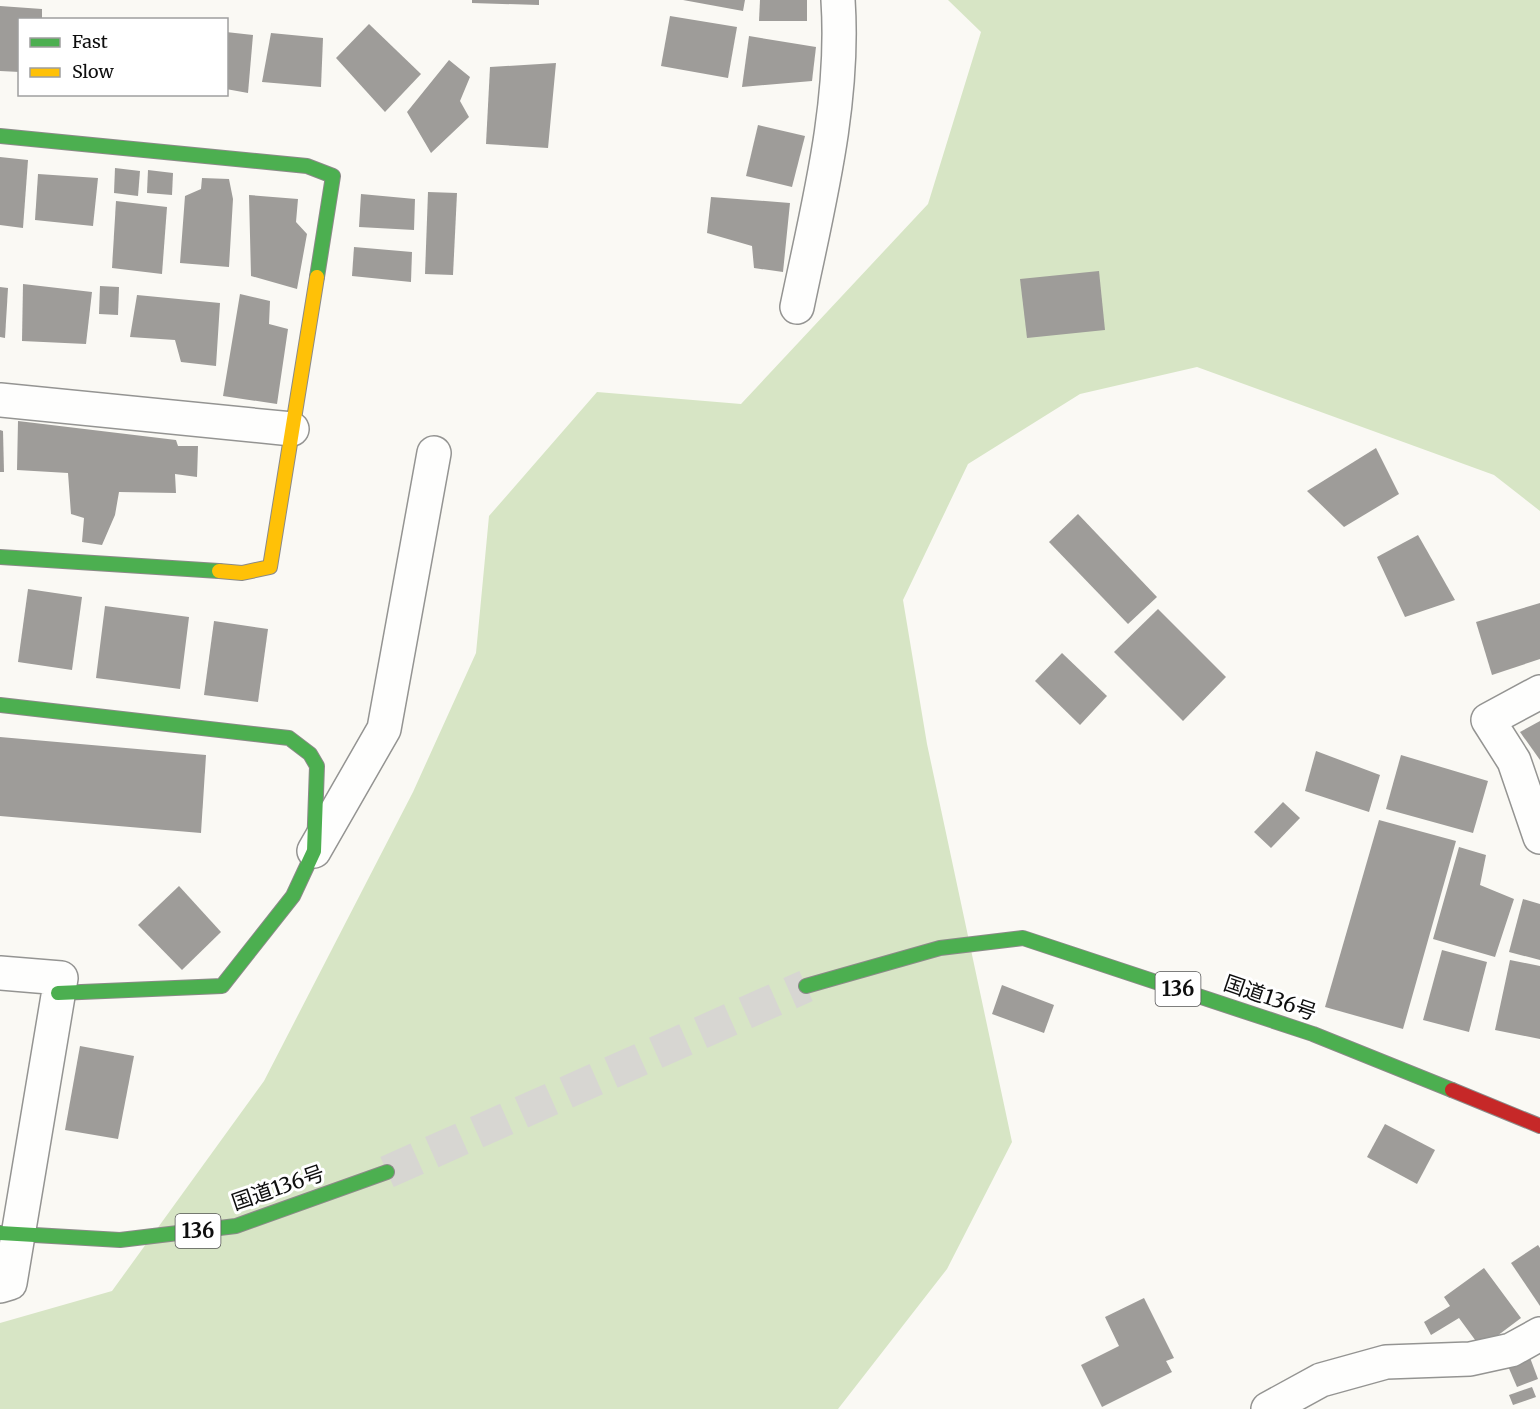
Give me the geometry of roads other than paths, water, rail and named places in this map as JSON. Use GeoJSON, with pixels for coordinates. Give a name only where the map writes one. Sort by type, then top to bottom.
{"type":"FeatureCollection","features":[{"type":"Feature","properties":{"kind":"main road"},"geometry":{"type":"LineString","coordinates":[[0,136],[307,166],[333,176],[270,567],[242,573],[0,557]]}},
{"type":"Feature","properties":{"kind":"main road"},"geometry":{"type":"LineString","coordinates":[[0,705],[289,738],[310,754],[317,766],[314,851],[292,896],[222,986],[58,993]]}},
{"type":"Feature","properties":{"kind":"main road","name":"国道136号"},"geometry":{"type":"LineString","coordinates":[[806,986],[919,952],[985,939],[1023,938],[1312,1034],[1540,1126]]}},
{"type":"Feature","properties":{"kind":"main road","name":"国道136号"},"geometry":{"type":"LineString","coordinates":[[9,1234],[120,1240],[236,1226],[387,1172]]}},
{"type":"Feature","properties":{"kind":"street"},"geometry":{"type":"LineString","coordinates":[[797,307],[831,140],[839,21],[838,0]]}},
{"type":"Feature","properties":{"kind":"street"},"geometry":{"type":"LineString","coordinates":[[0,400],[292,429]]}},
{"type":"Feature","properties":{"kind":"street"},"geometry":{"type":"LineString","coordinates":[[314,851],[384,729],[434,453]]}},
{"type":"Feature","properties":{"kind":"street"},"geometry":{"type":"LineString","coordinates":[[1540,692],[1488,720],[1514,761],[1540,837]]}},
{"type":"Feature","properties":{"kind":"street"},"geometry":{"type":"LineString","coordinates":[[0,972],[61,978],[9,1234],[10,1283],[0,1286]]}},
{"type":"Feature","properties":{"kind":"street"},"geometry":{"type":"LineString","coordinates":[[1268,1409],[1321,1380],[1386,1362],[1470,1359],[1511,1350],[1540,1334]]}},
{"type":"Feature","properties":{"kind":"tunnel"},"geometry":{"type":"LineString","coordinates":[[387,1172],[806,986]]}}]}
